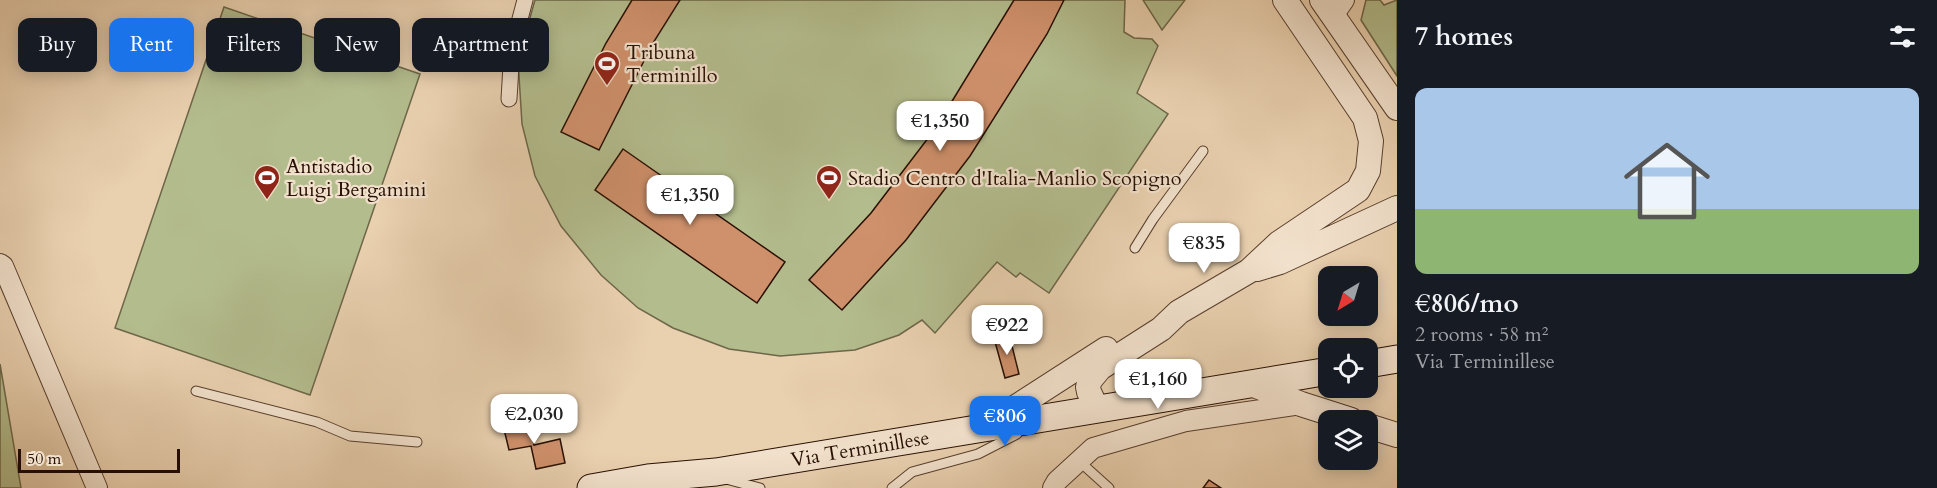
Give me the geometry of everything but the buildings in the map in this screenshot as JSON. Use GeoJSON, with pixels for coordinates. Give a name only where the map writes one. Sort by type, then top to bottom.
{"type":"FeatureCollection","features":[{"type":"Feature","properties":{"kind":"main road"},"geometry":{"type":"LineString","coordinates":[[1378,362],[1397,358]]}},
{"type":"Feature","properties":{"kind":"main road","name":"Via Terminillese"},"geometry":{"type":"LineString","coordinates":[[591,488],[648,478],[716,472],[1318,373]]}},
{"type":"Feature","properties":{"kind":"street"},"geometry":{"type":"LineString","coordinates":[[509,99],[512,49],[525,0]]}},
{"type":"Feature","properties":{"kind":"street"},"geometry":{"type":"LineString","coordinates":[[1249,272],[1280,243],[1358,190],[1368,171],[1371,141],[1365,118],[1285,0]]}},
{"type":"Feature","properties":{"kind":"street"},"geometry":{"type":"LineString","coordinates":[[1333,6],[1397,108]]}},
{"type":"Feature","properties":{"kind":"street"},"geometry":{"type":"LineString","coordinates":[[1097,409],[1089,392],[1090,380],[1095,373],[1161,329],[1179,312],[1249,272],[1280,262],[1397,208]]}},
{"type":"Feature","properties":{"kind":"street"},"geometry":{"type":"LineString","coordinates":[[0,264],[97,488]]}},
{"type":"Feature","properties":{"kind":"street"},"geometry":{"type":"LineString","coordinates":[[985,427],[1156,318],[1179,312]]}},
{"type":"Feature","properties":{"kind":"street"},"geometry":{"type":"LineString","coordinates":[[1254,385],[1320,410]]}},
{"type":"Feature","properties":{"kind":"street"},"geometry":{"type":"LineString","coordinates":[[1053,488],[1093,448],[1186,421],[1301,404]]}},
{"type":"Feature","properties":{"kind":"street"},"geometry":{"type":"LineString","coordinates":[[1378,429],[1397,435]]}},
{"type":"Feature","properties":{"kind":"lane"},"geometry":{"type":"LineString","coordinates":[[1135,248],[1153,219],[1203,152]]}},
{"type":"Feature","properties":{"kind":"lane"},"geometry":{"type":"LineString","coordinates":[[196,391],[317,422],[351,436],[417,442]]}},
{"type":"Feature","properties":{"kind":"lane"},"geometry":{"type":"LineString","coordinates":[[892,488],[912,472],[978,454],[1004,442],[1017,434],[1017,422]]}},
{"type":"Feature","properties":{"kind":"lane"},"geometry":{"type":"LineString","coordinates":[[1079,461],[1109,488]]}},
{"type":"Feature","properties":{"kind":"lane"},"geometry":{"type":"LineString","coordinates":[[716,472],[729,481],[760,488]]}},
{"type":"Feature","properties":{"kind":"green space","name":"Stadio Centro d'Italia-Manlio Scopigno"},"geometry":{"type":"Polygon","coordinates":[[[535,0],[1125,0],[1124,32],[1134,38],[1152,39],[1158,46],[1137,93],[1168,114],[1049,293],[1020,273],[1016,277],[997,262],[935,333],[922,320],[899,335],[855,350],[780,356],[729,349],[673,328],[638,308],[601,275],[561,226],[535,176],[522,124],[519,72],[549,72],[549,18],[530,18],[535,0]]]}},
{"type":"Feature","properties":{"kind":"green space"},"geometry":{"type":"Polygon","coordinates":[[[1143,0],[1185,0],[1162,30],[1143,0]]]}},
{"type":"Feature","properties":{"kind":"green space"},"geometry":{"type":"Polygon","coordinates":[[[1366,0],[1380,0],[1384,5],[1397,0],[1397,76],[1361,20],[1366,0]]]}},
{"type":"Feature","properties":{"kind":"green space","name":"Antistadio Luigi Bergamini"},"geometry":{"type":"Polygon","coordinates":[[[224,7],[256,18],[220,18],[224,7]]]}},
{"type":"Feature","properties":{"kind":"green space","name":"Antistadio Luigi Bergamini"},"geometry":{"type":"Polygon","coordinates":[[[302,34],[314,38],[314,72],[400,72],[400,67],[420,74],[310,395],[115,328],[206,60],[206,72],[302,72],[302,34]]]}},
{"type":"Feature","properties":{"kind":"green space"},"geometry":{"type":"Polygon","coordinates":[[[0,364],[21,488],[0,488],[0,364]]]}},
{"type":"Feature","properties":{"kind":"place","name":"Tribuna Terminillo"},"geometry":{"type":"Point","coordinates":[607,87]}},
{"type":"Feature","properties":{"kind":"place","name":"Antistadio Luigi Bergamini"},"geometry":{"type":"Point","coordinates":[267,201]}},
{"type":"Feature","properties":{"kind":"place","name":"Stadio Centro d'Italia-Manlio Scopigno"},"geometry":{"type":"Point","coordinates":[829,201]}}]}
